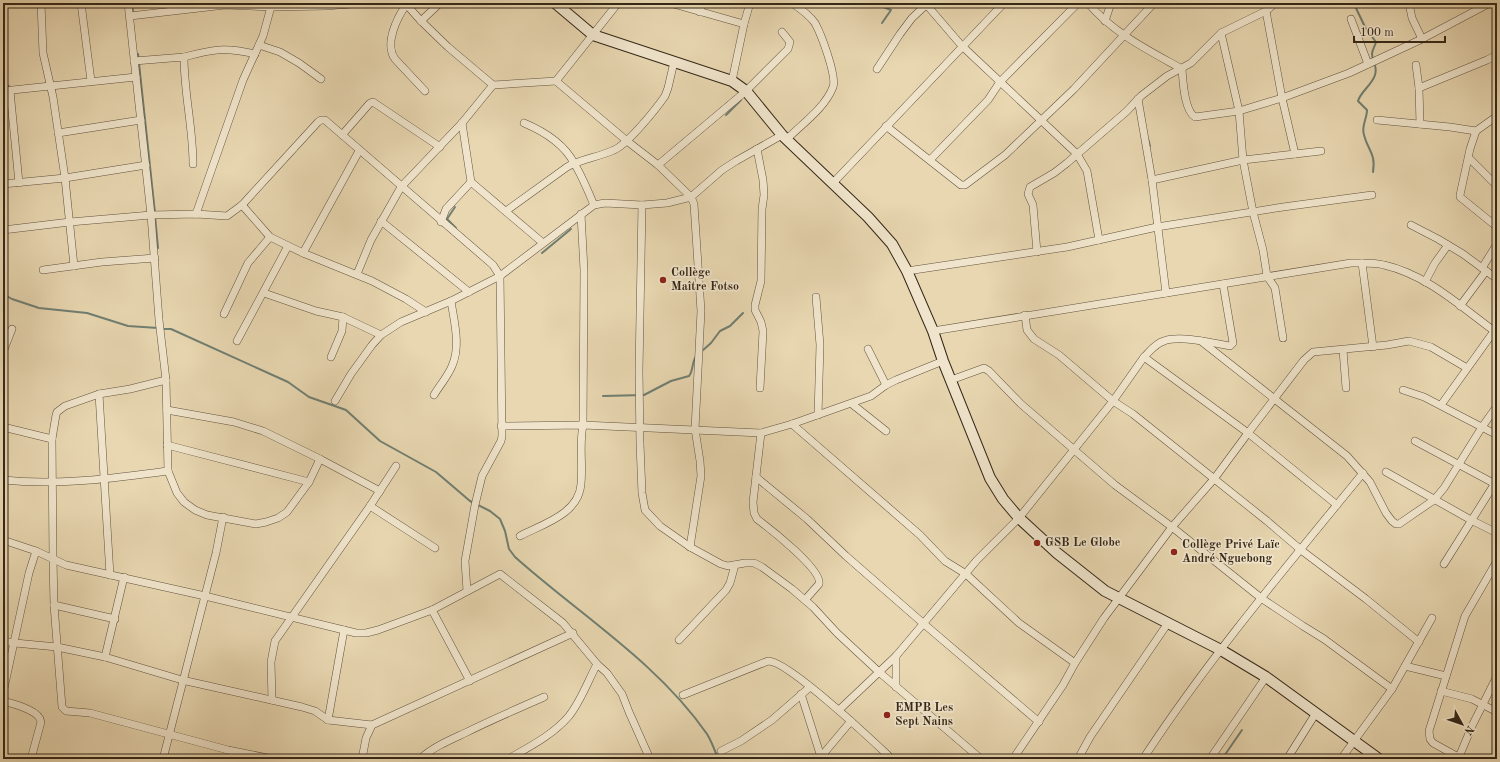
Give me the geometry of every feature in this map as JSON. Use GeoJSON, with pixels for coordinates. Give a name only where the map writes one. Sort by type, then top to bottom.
{"type":"FeatureCollection","features":[{"type":"Feature","properties":{"kind":"main road"},"geometry":{"type":"LineString","coordinates":[[555,3],[593,36],[732,82],[746,91],[784,137],[868,217],[892,244],[907,271],[933,331],[943,361],[990,478],[1003,499],[1019,518],[1057,553],[1105,591],[1221,650],[1266,677],[1376,758]]}},
{"type":"Feature","properties":{"kind":"street"},"geometry":{"type":"LineString","coordinates":[[41,3],[44,53],[65,178],[74,266]]}},
{"type":"Feature","properties":{"kind":"street"},"geometry":{"type":"LineString","coordinates":[[81,3],[91,82]]}},
{"type":"Feature","properties":{"kind":"street"},"geometry":{"type":"LineString","coordinates":[[128,3],[146,165],[159,320],[166,380],[168,471],[177,493],[184,502],[195,510],[207,515],[256,524],[278,518],[287,512],[309,482],[320,459]]}},
{"type":"Feature","properties":{"kind":"street"},"geometry":{"type":"LineString","coordinates":[[130,16],[224,5],[364,3]]}},
{"type":"Feature","properties":{"kind":"street"},"geometry":{"type":"LineString","coordinates":[[421,21],[440,3]]}},
{"type":"Feature","properties":{"kind":"street"},"geometry":{"type":"LineString","coordinates":[[556,81],[618,3]]}},
{"type":"Feature","properties":{"kind":"street"},"geometry":{"type":"LineString","coordinates":[[670,3],[744,24]]}},
{"type":"Feature","properties":{"kind":"street"},"geometry":{"type":"LineString","coordinates":[[700,12],[702,3]]}},
{"type":"Feature","properties":{"kind":"street"},"geometry":{"type":"LineString","coordinates":[[732,82],[750,3]]}},
{"type":"Feature","properties":{"kind":"street"},"geometry":{"type":"LineString","coordinates":[[335,401],[351,374],[372,345],[381,335],[401,322],[451,301],[500,276],[594,205],[605,203],[642,205],[668,203],[691,197],[722,170],[757,149],[784,137],[821,106],[833,86],[832,68],[814,23],[803,10],[792,3]]}},
{"type":"Feature","properties":{"kind":"street"},"geometry":{"type":"LineString","coordinates":[[832,184],[1004,3]]}},
{"type":"Feature","properties":{"kind":"street"},"geometry":{"type":"LineString","coordinates":[[930,160],[988,100],[1000,82],[1078,3]]}},
{"type":"Feature","properties":{"kind":"street"},"geometry":{"type":"LineString","coordinates":[[1088,3],[1105,21],[1124,36],[1182,69]]}},
{"type":"Feature","properties":{"kind":"street"},"geometry":{"type":"LineString","coordinates":[[1105,21],[1111,3]]}},
{"type":"Feature","properties":{"kind":"street"},"geometry":{"type":"LineString","coordinates":[[886,126],[963,186],[1005,155],[1074,89],[1154,3]]}},
{"type":"Feature","properties":{"kind":"street"},"geometry":{"type":"LineString","coordinates":[[1037,252],[1033,205],[1028,194],[1030,187],[1054,173],[1138,99],[1167,76],[1182,69],[1200,55],[1221,32],[1266,11],[1272,6],[1272,3]]}},
{"type":"Feature","properties":{"kind":"street"},"geometry":{"type":"LineString","coordinates":[[1409,3],[1412,18],[1422,39]]}},
{"type":"Feature","properties":{"kind":"street"},"geometry":{"type":"LineString","coordinates":[[1182,69],[1186,100],[1192,116],[1201,117],[1239,111],[1282,98],[1368,64],[1422,39],[1490,3]]}},
{"type":"Feature","properties":{"kind":"street"},"geometry":{"type":"LineString","coordinates":[[425,91],[392,54],[390,48],[394,30],[400,14],[406,4],[448,47],[493,85],[556,81],[627,142],[658,165],[691,197],[695,211],[701,311],[695,430],[700,461],[700,476],[690,547]]}},
{"type":"Feature","properties":{"kind":"street"},"geometry":{"type":"LineString","coordinates":[[877,69],[912,18],[926,4],[962,46],[1077,154],[1087,171],[1099,240]]}},
{"type":"Feature","properties":{"kind":"street"},"geometry":{"type":"LineString","coordinates":[[196,214],[243,80],[259,45],[272,5]]}},
{"type":"Feature","properties":{"kind":"street"},"geometry":{"type":"LineString","coordinates":[[1266,11],[1282,98],[1295,154]]}},
{"type":"Feature","properties":{"kind":"street"},"geometry":{"type":"LineString","coordinates":[[1351,19],[1368,64]]}},
{"type":"Feature","properties":{"kind":"street"},"geometry":{"type":"LineString","coordinates":[[658,165],[746,91],[788,49],[790,42],[782,32]]}},
{"type":"Feature","properties":{"kind":"street"},"geometry":{"type":"LineString","coordinates":[[1221,32],[1239,111],[1243,160],[1253,212],[1263,250],[1267,276],[1275,288],[1283,338]]}},
{"type":"Feature","properties":{"kind":"street"},"geometry":{"type":"LineString","coordinates":[[259,45],[280,52],[299,63],[321,79]]}},
{"type":"Feature","properties":{"kind":"street"},"geometry":{"type":"LineString","coordinates":[[134,61],[184,57],[207,50],[223,49],[255,54]]}},
{"type":"Feature","properties":{"kind":"street"},"geometry":{"type":"LineString","coordinates":[[1419,88],[1497,55]]}},
{"type":"Feature","properties":{"kind":"street"},"geometry":{"type":"LineString","coordinates":[[184,57],[193,164]]}},
{"type":"Feature","properties":{"kind":"street"},"geometry":{"type":"LineString","coordinates":[[506,212],[556,173],[574,162],[597,157],[614,150],[627,142],[665,96],[674,62]]}},
{"type":"Feature","properties":{"kind":"street"},"geometry":{"type":"LineString","coordinates":[[1416,65],[1419,88],[1420,124]]}},
{"type":"Feature","properties":{"kind":"street"},"geometry":{"type":"LineString","coordinates":[[19,183],[7,91],[50,85],[136,77]]}},
{"type":"Feature","properties":{"kind":"street"},"geometry":{"type":"LineString","coordinates":[[357,274],[371,240],[401,187],[462,123],[493,85]]}},
{"type":"Feature","properties":{"kind":"street"},"geometry":{"type":"LineString","coordinates":[[1138,99],[1152,180],[1166,293]]}},
{"type":"Feature","properties":{"kind":"street"},"geometry":{"type":"LineString","coordinates":[[342,135],[370,103],[373,102],[440,147]]}},
{"type":"Feature","properties":{"kind":"street"},"geometry":{"type":"LineString","coordinates":[[1497,116],[1476,131],[1470,149],[1460,197],[1497,227]]}},
{"type":"Feature","properties":{"kind":"street"},"geometry":{"type":"LineString","coordinates":[[58,133],[141,120]]}},
{"type":"Feature","properties":{"kind":"street"},"geometry":{"type":"LineString","coordinates":[[3,230],[70,222],[151,215],[196,214],[227,216],[242,205],[318,122],[325,120],[492,265],[500,276],[501,441],[482,476],[471,524],[465,561],[467,591]]}},
{"type":"Feature","properties":{"kind":"street"},"geometry":{"type":"LineString","coordinates":[[1377,120],[1476,131]]}},
{"type":"Feature","properties":{"kind":"street"},"geometry":{"type":"LineString","coordinates":[[462,123],[471,182],[543,243]]}},
{"type":"Feature","properties":{"kind":"street"},"geometry":{"type":"LineString","coordinates":[[524,123],[537,129],[560,145],[574,162],[594,205]]}},
{"type":"Feature","properties":{"kind":"street"},"geometry":{"type":"LineString","coordinates":[[757,149],[763,180],[764,195],[762,209],[761,281],[755,305],[755,310],[761,322],[763,332],[760,388]]}},
{"type":"Feature","properties":{"kind":"street"},"geometry":{"type":"LineString","coordinates":[[303,254],[359,151]]}},
{"type":"Feature","properties":{"kind":"street"},"geometry":{"type":"LineString","coordinates":[[1152,180],[1243,160],[1321,151]]}},
{"type":"Feature","properties":{"kind":"street"},"geometry":{"type":"LineString","coordinates":[[1469,158],[1497,186]]}},
{"type":"Feature","properties":{"kind":"street"},"geometry":{"type":"LineString","coordinates":[[3,184],[65,178],[146,165]]}},
{"type":"Feature","properties":{"kind":"street"},"geometry":{"type":"LineString","coordinates":[[442,222],[446,209],[471,182]]}},
{"type":"Feature","properties":{"kind":"street"},"geometry":{"type":"LineString","coordinates":[[907,271],[1037,252],[1157,227],[1372,196]]}},
{"type":"Feature","properties":{"kind":"street"},"geometry":{"type":"LineString","coordinates":[[242,205],[270,237],[303,254],[357,274],[393,291],[426,312]]}},
{"type":"Feature","properties":{"kind":"street"},"geometry":{"type":"LineString","coordinates":[[642,205],[639,371],[642,493],[645,510],[660,526],[690,547],[721,564],[728,566],[754,563],[762,567],[792,589],[896,687],[981,759]]}},
{"type":"Feature","properties":{"kind":"street"},"geometry":{"type":"LineString","coordinates":[[431,212],[446,209]]}},
{"type":"Feature","properties":{"kind":"street"},"geometry":{"type":"LineString","coordinates":[[520,536],[568,510],[576,501],[581,484],[584,270],[581,214]]}},
{"type":"Feature","properties":{"kind":"street"},"geometry":{"type":"LineString","coordinates":[[381,221],[469,292]]}},
{"type":"Feature","properties":{"kind":"street"},"geometry":{"type":"LineString","coordinates":[[1410,225],[1448,244],[1497,279]]}},
{"type":"Feature","properties":{"kind":"street"},"geometry":{"type":"LineString","coordinates":[[224,314],[248,263],[270,237]]}},
{"type":"Feature","properties":{"kind":"street"},"geometry":{"type":"LineString","coordinates":[[1426,282],[1435,264],[1448,244]]}},
{"type":"Feature","properties":{"kind":"street"},"geometry":{"type":"LineString","coordinates":[[1460,306],[1484,269],[1497,244]]}},
{"type":"Feature","properties":{"kind":"street"},"geometry":{"type":"LineString","coordinates":[[237,341],[288,246]]}},
{"type":"Feature","properties":{"kind":"street"},"geometry":{"type":"LineString","coordinates":[[43,270],[102,262],[155,258]]}},
{"type":"Feature","properties":{"kind":"street"},"geometry":{"type":"LineString","coordinates":[[933,331],[1351,263],[1384,265],[1426,282],[1496,330],[1441,405]]}},
{"type":"Feature","properties":{"kind":"street"},"geometry":{"type":"LineString","coordinates":[[1362,263],[1373,347]]}},
{"type":"Feature","properties":{"kind":"street"},"geometry":{"type":"LineString","coordinates":[[839,710],[896,656],[987,549],[1019,518],[1113,401],[1144,357],[1163,341],[1201,341],[1230,346],[1233,343],[1223,284]]}},
{"type":"Feature","properties":{"kind":"street"},"geometry":{"type":"LineString","coordinates":[[264,293],[316,311],[343,317],[381,335]]}},
{"type":"Feature","properties":{"kind":"street"},"geometry":{"type":"LineString","coordinates":[[816,297],[820,345],[818,415]]}},
{"type":"Feature","properties":{"kind":"street"},"geometry":{"type":"LineString","coordinates":[[434,395],[452,366],[454,358],[456,343],[451,301]]}},
{"type":"Feature","properties":{"kind":"street"},"geometry":{"type":"LineString","coordinates":[[1025,315],[1028,330],[1034,340],[1059,355],[1113,401],[1133,414],[1301,550],[1366,599],[1419,642]]}},
{"type":"Feature","properties":{"kind":"street"},"geometry":{"type":"LineString","coordinates":[[331,357],[342,331],[343,317]]}},
{"type":"Feature","properties":{"kind":"street"},"geometry":{"type":"LineString","coordinates":[[3,352],[12,329]]}},
{"type":"Feature","properties":{"kind":"street"},"geometry":{"type":"LineString","coordinates":[[1201,341],[1341,451],[1370,482],[1386,513],[1392,522],[1396,524],[1399,524],[1434,500],[1444,488],[1457,465],[1497,406]]}},
{"type":"Feature","properties":{"kind":"street"},"geometry":{"type":"LineString","coordinates":[[1012,759],[1039,722],[1104,618],[1172,527],[1214,479],[1308,356],[1314,352],[1373,347],[1409,341],[1431,347],[1467,368]]}},
{"type":"Feature","properties":{"kind":"street"},"geometry":{"type":"LineString","coordinates":[[868,349],[886,385]]}},
{"type":"Feature","properties":{"kind":"street"},"geometry":{"type":"LineString","coordinates":[[1344,350],[1346,388]]}},
{"type":"Feature","properties":{"kind":"street"},"geometry":{"type":"LineString","coordinates":[[1144,357],[1248,433],[1337,505]]}},
{"type":"Feature","properties":{"kind":"street"},"geometry":{"type":"LineString","coordinates":[[502,426],[583,425],[761,433],[852,404],[872,396],[886,385],[943,361]]}},
{"type":"Feature","properties":{"kind":"street"},"geometry":{"type":"LineString","coordinates":[[951,380],[986,368],[1021,404],[1115,485],[1172,527],[1261,598],[1324,639],[1392,689]]}},
{"type":"Feature","properties":{"kind":"street"},"geometry":{"type":"LineString","coordinates":[[166,380],[130,389],[99,394],[65,406],[57,412],[52,439],[53,560],[54,605],[62,708],[64,710],[90,713],[142,726],[168,735],[228,750],[273,759]]}},
{"type":"Feature","properties":{"kind":"street"},"geometry":{"type":"LineString","coordinates":[[3,389],[3,427],[52,439]]}},
{"type":"Feature","properties":{"kind":"street"},"geometry":{"type":"LineString","coordinates":[[1403,390],[1441,405],[1497,435]]}},
{"type":"Feature","properties":{"kind":"street"},"geometry":{"type":"LineString","coordinates":[[99,394],[110,575]]}},
{"type":"Feature","properties":{"kind":"street"},"geometry":{"type":"LineString","coordinates":[[852,404],[886,431]]}},
{"type":"Feature","properties":{"kind":"street"},"geometry":{"type":"LineString","coordinates":[[166,410],[234,422],[263,431],[380,491]]}},
{"type":"Feature","properties":{"kind":"street"},"geometry":{"type":"LineString","coordinates":[[792,424],[920,535],[946,561],[966,574],[1019,623],[1075,663]]}},
{"type":"Feature","properties":{"kind":"street"},"geometry":{"type":"LineString","coordinates":[[761,433],[753,502],[754,513],[757,519],[793,548],[819,577],[820,584],[805,600]]}},
{"type":"Feature","properties":{"kind":"street"},"geometry":{"type":"LineString","coordinates":[[1415,441],[1457,465],[1496,483],[1444,564]]}},
{"type":"Feature","properties":{"kind":"street"},"geometry":{"type":"LineString","coordinates":[[167,445],[309,482]]}},
{"type":"Feature","properties":{"kind":"street"},"geometry":{"type":"LineString","coordinates":[[272,700],[271,662],[275,641],[370,506],[396,466]]}},
{"type":"Feature","properties":{"kind":"street"},"geometry":{"type":"LineString","coordinates":[[3,480],[52,483],[104,479],[168,471]]}},
{"type":"Feature","properties":{"kind":"street"},"geometry":{"type":"LineString","coordinates":[[1386,472],[1434,500],[1497,533]]}},
{"type":"Feature","properties":{"kind":"street"},"geometry":{"type":"LineString","coordinates":[[1143,759],[1201,675],[1261,598],[1363,473]]}},
{"type":"Feature","properties":{"kind":"street"},"geometry":{"type":"LineString","coordinates":[[756,477],[807,519],[846,556],[1039,722]]}},
{"type":"Feature","properties":{"kind":"street"},"geometry":{"type":"LineString","coordinates":[[370,506],[435,548]]}},
{"type":"Feature","properties":{"kind":"street"},"geometry":{"type":"LineString","coordinates":[[163,759],[182,680],[216,553],[223,517]]}},
{"type":"Feature","properties":{"kind":"street"},"geometry":{"type":"LineString","coordinates":[[3,540],[36,551],[66,565],[124,577],[356,633],[366,633],[378,630],[432,610],[500,574],[563,623],[573,633],[597,664],[607,673],[622,694],[650,759]]}},
{"type":"Feature","properties":{"kind":"street"},"geometry":{"type":"LineString","coordinates":[[3,693],[29,574],[36,551]]}},
{"type":"Feature","properties":{"kind":"street"},"geometry":{"type":"LineString","coordinates":[[1497,561],[1464,616],[1429,730],[1433,743],[1461,758],[1483,704],[1497,676]]}},
{"type":"Feature","properties":{"kind":"street"},"geometry":{"type":"LineString","coordinates":[[679,640],[726,590],[730,583],[735,565]]}},
{"type":"Feature","properties":{"kind":"street"},"geometry":{"type":"LineString","coordinates":[[1490,574],[1497,578]]}},
{"type":"Feature","properties":{"kind":"street"},"geometry":{"type":"LineString","coordinates":[[105,657],[124,577]]}},
{"type":"Feature","properties":{"kind":"street"},"geometry":{"type":"LineString","coordinates":[[54,605],[115,619]]}},
{"type":"Feature","properties":{"kind":"street"},"geometry":{"type":"LineString","coordinates":[[432,610],[470,681]]}},
{"type":"Feature","properties":{"kind":"street"},"geometry":{"type":"LineString","coordinates":[[1341,759],[1392,689],[1432,618]]}},
{"type":"Feature","properties":{"kind":"street"},"geometry":{"type":"LineString","coordinates":[[1078,759],[1090,737],[1168,623]]}},
{"type":"Feature","properties":{"kind":"street"},"geometry":{"type":"LineString","coordinates":[[328,720],[344,630]]}},
{"type":"Feature","properties":{"kind":"street"},"geometry":{"type":"LineString","coordinates":[[3,641],[57,647],[105,657],[182,680],[315,711],[328,720],[372,725],[573,633]]}},
{"type":"Feature","properties":{"kind":"street"},"geometry":{"type":"LineString","coordinates":[[896,656],[896,687]]}},
{"type":"Feature","properties":{"kind":"street"},"geometry":{"type":"LineString","coordinates":[[683,695],[768,661],[777,662],[839,710],[892,759]]}},
{"type":"Feature","properties":{"kind":"street"},"geometry":{"type":"LineString","coordinates":[[508,759],[554,730],[569,716],[597,664]]}},
{"type":"Feature","properties":{"kind":"street"},"geometry":{"type":"LineString","coordinates":[[1406,666],[1446,676]]}},
{"type":"Feature","properties":{"kind":"street"},"geometry":{"type":"LineString","coordinates":[[1210,759],[1266,677]]}},
{"type":"Feature","properties":{"kind":"street"},"geometry":{"type":"LineString","coordinates":[[721,751],[741,741],[772,720],[810,687]]}},
{"type":"Feature","properties":{"kind":"street"},"geometry":{"type":"LineString","coordinates":[[1441,690],[1472,699],[1497,712]]}},
{"type":"Feature","properties":{"kind":"street"},"geometry":{"type":"LineString","coordinates":[[801,694],[820,758]]}},
{"type":"Feature","properties":{"kind":"street"},"geometry":{"type":"LineString","coordinates":[[420,759],[428,752],[458,736],[544,697]]}},
{"type":"Feature","properties":{"kind":"street"},"geometry":{"type":"LineString","coordinates":[[3,701],[38,714],[41,718],[31,759]]}},
{"type":"Feature","properties":{"kind":"street"},"geometry":{"type":"LineString","coordinates":[[1287,759],[1316,713]]}},
{"type":"Feature","properties":{"kind":"street"},"geometry":{"type":"LineString","coordinates":[[820,758],[851,721]]}},
{"type":"Feature","properties":{"kind":"street"},"geometry":{"type":"LineString","coordinates":[[362,759],[366,738],[372,725]]}},
{"type":"Feature","properties":{"kind":"waterway"},"geometry":{"type":"LineString","coordinates":[[132,3],[133,12]]}},
{"type":"Feature","properties":{"kind":"waterway"},"geometry":{"type":"LineString","coordinates":[[880,3],[881,6],[891,10],[882,23]]}},
{"type":"Feature","properties":{"kind":"waterway"},"geometry":{"type":"LineString","coordinates":[[1351,3],[1355,6],[1366,29],[1376,42],[1372,51],[1372,57],[1376,69],[1374,79],[1359,97],[1358,101],[1367,110],[1363,132],[1373,156],[1373,172]]}},
{"type":"Feature","properties":{"kind":"waterway"},"geometry":{"type":"LineString","coordinates":[[138,54],[155,213]]}},
{"type":"Feature","properties":{"kind":"waterway"},"geometry":{"type":"LineString","coordinates":[[6,84],[11,88]]}},
{"type":"Feature","properties":{"kind":"waterway"},"geometry":{"type":"LineString","coordinates":[[726,115],[741,100]]}},
{"type":"Feature","properties":{"kind":"waterway"},"geometry":{"type":"LineString","coordinates":[[1148,139],[1150,146]]}},
{"type":"Feature","properties":{"kind":"waterway"},"geometry":{"type":"LineString","coordinates":[[455,207],[447,219],[456,228]]}},
{"type":"Feature","properties":{"kind":"waterway"},"geometry":{"type":"LineString","coordinates":[[155,216],[158,248]]}},
{"type":"Feature","properties":{"kind":"waterway"},"geometry":{"type":"LineString","coordinates":[[542,253],[571,229]]}},
{"type":"Feature","properties":{"kind":"waterway"},"geometry":{"type":"LineString","coordinates":[[3,294],[12,299],[39,308],[87,313],[128,326],[158,328]]}},
{"type":"Feature","properties":{"kind":"waterway"},"geometry":{"type":"LineString","coordinates":[[702,351],[711,343],[720,331],[730,326],[743,313]]}},
{"type":"Feature","properties":{"kind":"waterway"},"geometry":{"type":"LineString","coordinates":[[162,329],[171,329],[288,382],[309,397],[346,410],[380,441],[436,472],[470,501],[490,511],[500,519],[505,531],[509,549],[515,557],[617,640],[665,684],[687,708],[707,734],[718,759]]}},
{"type":"Feature","properties":{"kind":"waterway"},"geometry":{"type":"LineString","coordinates":[[603,396],[644,395],[671,381],[689,376],[697,355]]}},
{"type":"Feature","properties":{"kind":"waterway"},"geometry":{"type":"LineString","coordinates":[[1222,759],[1242,730]]}},
{"type":"Feature","properties":{"kind":"place","name":"Collège Maître Fotso"},"geometry":{"type":"Point","coordinates":[663,280]}},
{"type":"Feature","properties":{"kind":"place","name":"GSB Le Globe"},"geometry":{"type":"Point","coordinates":[1037,543]}},
{"type":"Feature","properties":{"kind":"place","name":"Collège Privé Laïc André Nguebong"},"geometry":{"type":"Point","coordinates":[1174,552]}},
{"type":"Feature","properties":{"kind":"place","name":"EMPB Les Sept Nains"},"geometry":{"type":"Point","coordinates":[887,715]}}]}
